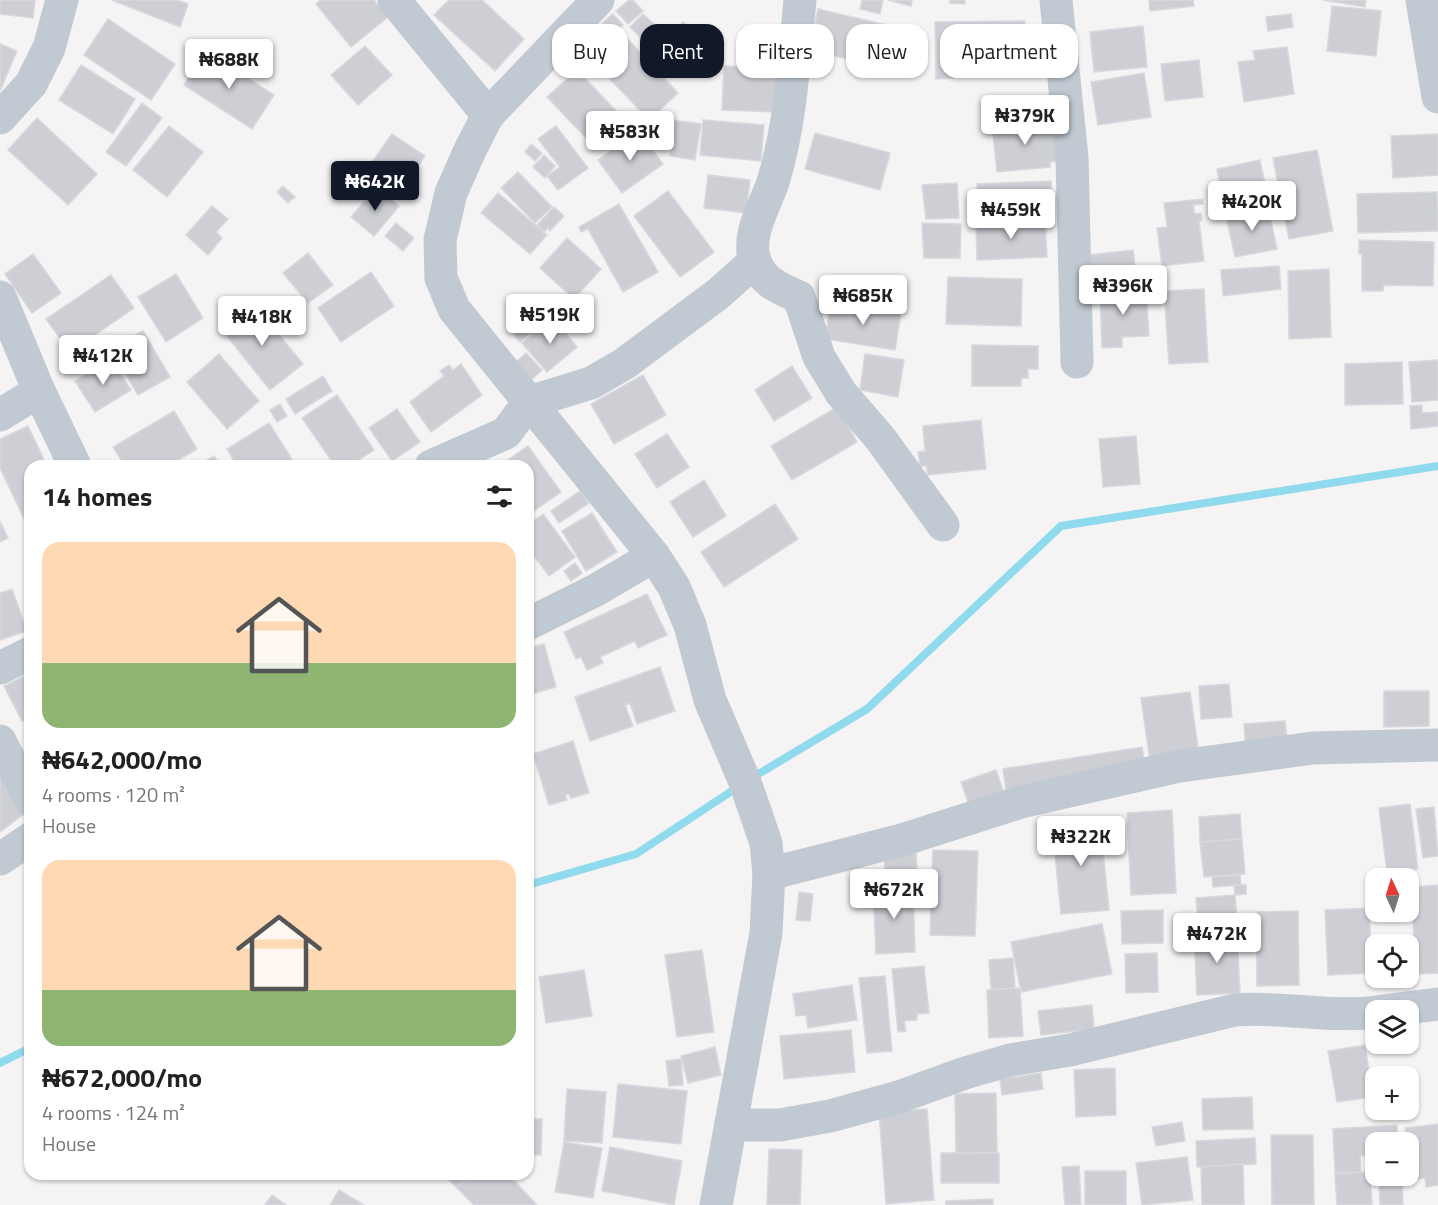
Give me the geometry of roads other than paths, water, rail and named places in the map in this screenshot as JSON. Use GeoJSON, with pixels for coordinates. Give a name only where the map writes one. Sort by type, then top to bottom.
{"type":"FeatureCollection","features":[{"type":"Feature","properties":{"kind":"street"},"geometry":{"type":"LineString","coordinates":[[0,118],[31,84],[49,48],[62,0]]}},
{"type":"Feature","properties":{"kind":"street"},"geometry":{"type":"LineString","coordinates":[[394,0],[488,115]]}},
{"type":"Feature","properties":{"kind":"street"},"geometry":{"type":"LineString","coordinates":[[598,0],[488,115],[451,193],[440,240],[441,278],[454,309],[654,556],[674,587],[690,625],[710,700],[745,782],[766,843],[769,874],[766,933],[716,1205]]}},
{"type":"Feature","properties":{"kind":"street"},"geometry":{"type":"LineString","coordinates":[[800,0],[789,114],[773,182],[756,227],[752,247],[755,261],[765,280],[799,297],[819,357],[841,393],[880,438],[943,525]]}},
{"type":"Feature","properties":{"kind":"street"},"geometry":{"type":"LineString","coordinates":[[1056,0],[1072,158],[1077,362]]}},
{"type":"Feature","properties":{"kind":"street"},"geometry":{"type":"LineString","coordinates":[[1422,0],[1438,97]]}},
{"type":"Feature","properties":{"kind":"street"},"geometry":{"type":"LineString","coordinates":[[444,460],[506,433],[529,402],[591,383],[624,364],[718,294],[755,261]]}},
{"type":"Feature","properties":{"kind":"street"},"geometry":{"type":"LineString","coordinates":[[0,297],[39,392],[72,460]]}},
{"type":"Feature","properties":{"kind":"street"},"geometry":{"type":"LineString","coordinates":[[0,415],[39,392]]}},
{"type":"Feature","properties":{"kind":"street"},"geometry":{"type":"LineString","coordinates":[[534,621],[596,590],[654,556]]}},
{"type":"Feature","properties":{"kind":"street"},"geometry":{"type":"LineString","coordinates":[[0,668],[24,656]]}},
{"type":"Feature","properties":{"kind":"street"},"geometry":{"type":"LineString","coordinates":[[0,741],[24,787]]}},
{"type":"Feature","properties":{"kind":"street"},"geometry":{"type":"LineString","coordinates":[[769,874],[902,840],[1021,802],[1180,766],[1313,748],[1438,745]]}},
{"type":"Feature","properties":{"kind":"street"},"geometry":{"type":"LineString","coordinates":[[0,860],[24,843]]}},
{"type":"Feature","properties":{"kind":"street"},"geometry":{"type":"LineString","coordinates":[[1419,1006],[1438,1004]]}},
{"type":"Feature","properties":{"kind":"street"},"geometry":{"type":"LineString","coordinates":[[731,1125],[780,1125],[830,1116],[899,1097],[965,1073],[1010,1060],[1070,1050],[1234,1010],[1260,1008],[1304,1012],[1365,1012]]}},
{"type":"Feature","properties":{"kind":"waterway"},"geometry":{"type":"LineString","coordinates":[[750,779],[867,709],[1061,526],[1438,466]]}},
{"type":"Feature","properties":{"kind":"waterway"},"geometry":{"type":"LineString","coordinates":[[534,883],[636,854],[738,787]]}},
{"type":"Feature","properties":{"kind":"waterway"},"geometry":{"type":"LineString","coordinates":[[0,1063],[24,1051]]}}]}
